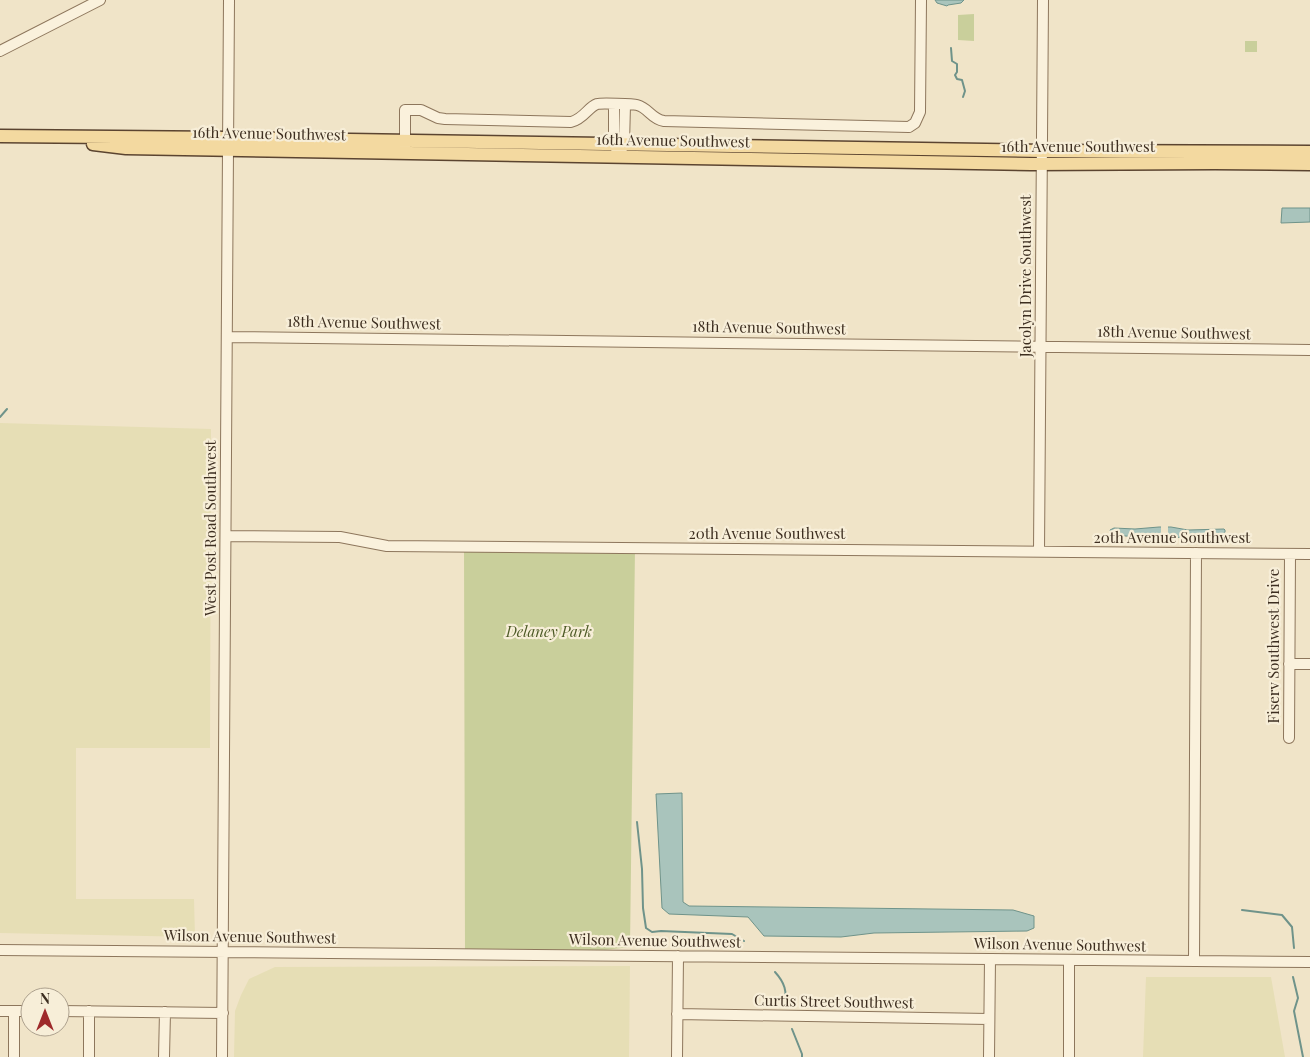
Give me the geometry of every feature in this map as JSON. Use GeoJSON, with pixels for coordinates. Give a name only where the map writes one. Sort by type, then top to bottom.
{"type":"FeatureCollection","features":[{"type":"Feature","properties":{"kind":"main road","name":"16th Avenue Southwest"},"geometry":{"type":"LineString","coordinates":[[0,136],[37,136],[126,148],[228,144],[405,147],[619,157],[1042,157],[1222,152],[1310,152]]}},
{"type":"Feature","properties":{"kind":"main road","name":"16th Avenue Southwest"},"geometry":{"type":"LineString","coordinates":[[405,147],[619,144],[1042,157],[1168,163],[1310,164]]}},
{"type":"Feature","properties":{"kind":"main road"},"geometry":{"type":"LineString","coordinates":[[1168,163],[1177,157],[1215,157],[1222,152]]}},
{"type":"Feature","properties":{"kind":"street"},"geometry":{"type":"LineString","coordinates":[[0,52],[78,5],[100,0]]}},
{"type":"Feature","properties":{"kind":"street","name":"West Post Road Southwest"},"geometry":{"type":"LineString","coordinates":[[222,1057],[229,0]]}},
{"type":"Feature","properties":{"kind":"street"},"geometry":{"type":"LineString","coordinates":[[405,147],[405,110],[421,110],[438,118],[445,119],[571,122],[578,120],[597,104],[637,105],[645,108],[657,120],[664,122],[909,126],[915,123],[920,112],[922,0]]}},
{"type":"Feature","properties":{"kind":"street","name":"Jacolyn Drive Southwest"},"geometry":{"type":"LineString","coordinates":[[1040,552],[1043,0]]}},
{"type":"Feature","properties":{"kind":"street"},"geometry":{"type":"LineString","coordinates":[[619,157],[620,105]]}},
{"type":"Feature","properties":{"kind":"street","name":"18th Avenue Southwest"},"geometry":{"type":"LineString","coordinates":[[227,337],[1310,350]]}},
{"type":"Feature","properties":{"kind":"street","name":"20th Avenue Southwest"},"geometry":{"type":"LineString","coordinates":[[226,536],[340,536],[387,546],[1310,554]]}},
{"type":"Feature","properties":{"kind":"street"},"geometry":{"type":"LineString","coordinates":[[1194,961],[1196,553]]}},
{"type":"Feature","properties":{"kind":"street","name":"Fiserv Southwest Drive"},"geometry":{"type":"LineString","coordinates":[[1289,738],[1290,554]]}},
{"type":"Feature","properties":{"kind":"street"},"geometry":{"type":"LineString","coordinates":[[1289,664],[1310,664]]}},
{"type":"Feature","properties":{"kind":"street","name":"Wilson Avenue Southwest"},"geometry":{"type":"LineString","coordinates":[[0,950],[1310,962]]}},
{"type":"Feature","properties":{"kind":"street"},"geometry":{"type":"LineString","coordinates":[[677,1057],[678,956]]}},
{"type":"Feature","properties":{"kind":"street"},"geometry":{"type":"LineString","coordinates":[[989,1057],[990,959]]}},
{"type":"Feature","properties":{"kind":"street"},"geometry":{"type":"LineString","coordinates":[[1069,1057],[1070,960]]}},
{"type":"Feature","properties":{"kind":"street"},"geometry":{"type":"LineString","coordinates":[[0,1011],[20,1011]]}},
{"type":"Feature","properties":{"kind":"street"},"geometry":{"type":"LineString","coordinates":[[14,1011],[14,1057]]}},
{"type":"Feature","properties":{"kind":"street"},"geometry":{"type":"LineString","coordinates":[[70,1011],[223,1013]]}},
{"type":"Feature","properties":{"kind":"street"},"geometry":{"type":"LineString","coordinates":[[89,1012],[89,1057]]}},
{"type":"Feature","properties":{"kind":"street"},"geometry":{"type":"LineString","coordinates":[[164,1057],[165,1012]]}},
{"type":"Feature","properties":{"kind":"street","name":"Curtis Street Southwest"},"geometry":{"type":"LineString","coordinates":[[678,1014],[989,1019]]}},
{"type":"Feature","properties":{"kind":"shaded area"},"geometry":{"type":"Polygon","coordinates":[[[0,423],[211,429],[210,748],[76,748],[76,899],[194,899],[195,937],[0,933],[0,423]]]}},
{"type":"Feature","properties":{"kind":"shaded area"},"geometry":{"type":"Polygon","coordinates":[[[630,966],[629,1057],[234,1057],[235,1011],[241,995],[249,979],[275,967],[630,966]]]}},
{"type":"Feature","properties":{"kind":"shaded area"},"geometry":{"type":"Polygon","coordinates":[[[1146,977],[1271,977],[1285,1057],[1143,1057],[1146,977]]]}},
{"type":"Feature","properties":{"kind":"green space"},"geometry":{"type":"Polygon","coordinates":[[[974,14],[974,41],[958,40],[958,15],[974,14]]]}},
{"type":"Feature","properties":{"kind":"green space"},"geometry":{"type":"Polygon","coordinates":[[[1245,41],[1257,41],[1257,52],[1245,52],[1245,41]]]}},
{"type":"Feature","properties":{"kind":"green space","name":"Delaney Park"},"geometry":{"type":"Polygon","coordinates":[[[464,547],[635,548],[630,947],[562,955],[465,954],[464,547]]]}},
{"type":"Feature","properties":{"kind":"water"},"geometry":{"type":"Polygon","coordinates":[[[935,0],[964,0],[961,3],[947,6],[937,3],[935,0]]]}},
{"type":"Feature","properties":{"kind":"water"},"geometry":{"type":"Polygon","coordinates":[[[1282,208],[1310,208],[1310,222],[1281,223],[1282,208]]]}},
{"type":"Feature","properties":{"kind":"water"},"geometry":{"type":"Polygon","coordinates":[[[1159,527],[1188,530],[1224,529],[1225,532],[1218,536],[1180,537],[1160,541],[1149,538],[1114,535],[1110,530],[1114,528],[1159,527]]]}},
{"type":"Feature","properties":{"kind":"water"},"geometry":{"type":"Polygon","coordinates":[[[682,793],[683,902],[689,906],[1013,910],[1034,916],[1034,928],[1027,931],[874,933],[841,937],[764,936],[748,917],[669,914],[662,908],[656,794],[682,793]]]}},
{"type":"Feature","properties":{"kind":"pier"},"geometry":{"type":"Polygon","coordinates":[[[1161,526],[1168,526],[1168,543],[1161,543],[1161,526]]]}},
{"type":"Feature","properties":{"kind":"waterway"},"geometry":{"type":"LineString","coordinates":[[951,48],[952,61],[957,64],[955,75],[957,79],[962,80],[965,91],[963,97]]}},
{"type":"Feature","properties":{"kind":"waterway"},"geometry":{"type":"LineString","coordinates":[[0,417],[7,409]]}},
{"type":"Feature","properties":{"kind":"waterway"},"geometry":{"type":"LineString","coordinates":[[637,822],[646,928],[652,932],[732,934],[744,941]]}},
{"type":"Feature","properties":{"kind":"waterway"},"geometry":{"type":"LineString","coordinates":[[1242,910],[1282,915],[1292,927],[1294,948]]}},
{"type":"Feature","properties":{"kind":"waterway"},"geometry":{"type":"LineString","coordinates":[[775,972],[784,987],[786,996],[785,1006]]}},
{"type":"Feature","properties":{"kind":"waterway"},"geometry":{"type":"LineString","coordinates":[[1293,977],[1298,998],[1294,1011],[1303,1057]]}},
{"type":"Feature","properties":{"kind":"waterway"},"geometry":{"type":"LineString","coordinates":[[792,1029],[802,1057]]}}]}
